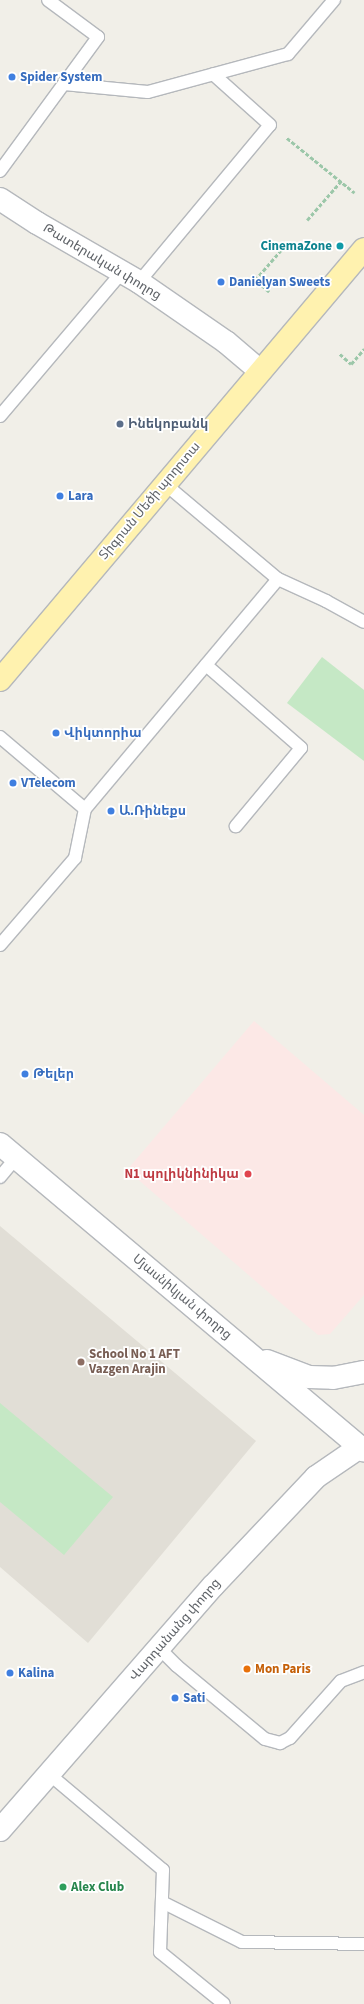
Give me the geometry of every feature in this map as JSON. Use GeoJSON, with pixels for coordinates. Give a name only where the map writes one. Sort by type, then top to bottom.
{"type":"FeatureCollection","features":[{"type":"Feature","properties":{"kind":"main road","name":"Տիգրան Մեծի պողոտա"},"geometry":{"type":"LineString","coordinates":[[0,680],[259,370],[364,249]]}},
{"type":"Feature","properties":{"kind":"street","name":"Թատերական փողոց"},"geometry":{"type":"LineString","coordinates":[[0,199],[37,224],[131,277],[226,342],[259,370]]}},
{"type":"Feature","properties":{"kind":"street","name":"Մյասնիկյան փողոց"},"geometry":{"type":"LineString","coordinates":[[0,1144],[249,1354],[363,1447]]}},
{"type":"Feature","properties":{"kind":"street"},"geometry":{"type":"LineString","coordinates":[[249,1354],[309,1377],[333,1378],[364,1372]]}},
{"type":"Feature","properties":{"kind":"street","name":"Վարդանանց փողոց"},"geometry":{"type":"LineString","coordinates":[[0,1830],[213,1586],[316,1477],[363,1447]]}},
{"type":"Feature","properties":{"kind":"lane"},"geometry":{"type":"LineString","coordinates":[[0,171],[98,37],[48,0]]}},
{"type":"Feature","properties":{"kind":"lane"},"geometry":{"type":"LineString","coordinates":[[64,84],[148,92],[288,54],[334,0]]}},
{"type":"Feature","properties":{"kind":"lane"},"geometry":{"type":"LineString","coordinates":[[0,416],[131,277],[270,125],[213,74]]}},
{"type":"Feature","properties":{"kind":"lane"},"geometry":{"type":"LineString","coordinates":[[164,484],[278,579],[326,601],[364,622]]}},
{"type":"Feature","properties":{"kind":"lane"},"geometry":{"type":"LineString","coordinates":[[0,945],[75,858],[85,809],[278,579]]}},
{"type":"Feature","properties":{"kind":"lane"},"geometry":{"type":"LineString","coordinates":[[206,665],[301,748],[236,826]]}},
{"type":"Feature","properties":{"kind":"lane"},"geometry":{"type":"LineString","coordinates":[[0,737],[85,809]]}},
{"type":"Feature","properties":{"kind":"lane"},"geometry":{"type":"LineString","coordinates":[[0,1177],[16,1158]]}},
{"type":"Feature","properties":{"kind":"lane"},"geometry":{"type":"LineString","coordinates":[[159,1648],[176,1666],[265,1739],[280,1743],[290,1738],[341,1681],[364,1672]]}},
{"type":"Feature","properties":{"kind":"lane"},"geometry":{"type":"LineString","coordinates":[[49,1774],[163,1870],[160,1952],[224,2004]]}},
{"type":"Feature","properties":{"kind":"lane"},"geometry":{"type":"LineString","coordinates":[[162,1902],[242,1942],[364,1944]]}},
{"type":"Feature","properties":{"kind":"path"},"geometry":{"type":"LineString","coordinates":[[270,125],[355,193]]}},
{"type":"Feature","properties":{"kind":"path"},"geometry":{"type":"LineString","coordinates":[[307,220],[341,181]]}},
{"type":"Feature","properties":{"kind":"path"},"geometry":{"type":"LineString","coordinates":[[269,292],[255,280],[288,242]]}},
{"type":"Feature","properties":{"kind":"path"},"geometry":{"type":"LineString","coordinates":[[340,354],[352,364],[364,349]]}},
{"type":"Feature","properties":{"kind":"shaded area","name":"N1 պոլիկնինիկա"},"geometry":{"type":"Polygon","coordinates":[[[254,1021],[364,1115],[364,1295],[330,1334],[318,1335],[127,1170],[254,1021]]]}},
{"type":"Feature","properties":{"kind":"shaded area","name":"School No 1 AFT Vazgen Arajin"},"geometry":{"type":"Polygon","coordinates":[[[0,1226],[256,1441],[88,1643],[0,1567],[0,1226]]]}},
{"type":"Feature","properties":{"kind":"green space"},"geometry":{"type":"Polygon","coordinates":[[[322,657],[364,690],[364,761],[287,703],[322,657]]]}},
{"type":"Feature","properties":{"kind":"green space"},"geometry":{"type":"Polygon","coordinates":[[[0,1403],[113,1497],[64,1555],[0,1502],[0,1403]]]}},
{"type":"Feature","properties":{"kind":"place","name":"Spider System"},"geometry":{"type":"Point","coordinates":[12,77]}},
{"type":"Feature","properties":{"kind":"place","name":"CinemaZone"},"geometry":{"type":"Point","coordinates":[340,246]}},
{"type":"Feature","properties":{"kind":"place","name":"Danielyan Sweets"},"geometry":{"type":"Point","coordinates":[221,282]}},
{"type":"Feature","properties":{"kind":"place","name":"Ինեկոբանկ"},"geometry":{"type":"Point","coordinates":[120,424]}},
{"type":"Feature","properties":{"kind":"place","name":"Lara"},"geometry":{"type":"Point","coordinates":[60,496]}},
{"type":"Feature","properties":{"kind":"place","name":"Վիկտորիա"},"geometry":{"type":"Point","coordinates":[56,733]}},
{"type":"Feature","properties":{"kind":"place","name":"VTelecom"},"geometry":{"type":"Point","coordinates":[13,783]}},
{"type":"Feature","properties":{"kind":"place","name":"Ա.Ռինեքս"},"geometry":{"type":"Point","coordinates":[111,811]}},
{"type":"Feature","properties":{"kind":"place","name":"Թելեր"},"geometry":{"type":"Point","coordinates":[25,1074]}},
{"type":"Feature","properties":{"kind":"place","name":"N1 պոլիկնինիկա"},"geometry":{"type":"Point","coordinates":[248,1174]}},
{"type":"Feature","properties":{"kind":"place","name":"School No 1 AFT Vazgen Arajin"},"geometry":{"type":"Point","coordinates":[81,1362]}},
{"type":"Feature","properties":{"kind":"place","name":"Mon Paris"},"geometry":{"type":"Point","coordinates":[247,1669]}},
{"type":"Feature","properties":{"kind":"place","name":"Kalina"},"geometry":{"type":"Point","coordinates":[10,1673]}},
{"type":"Feature","properties":{"kind":"place","name":"Sati"},"geometry":{"type":"Point","coordinates":[175,1698]}},
{"type":"Feature","properties":{"kind":"place","name":"Alex Club"},"geometry":{"type":"Point","coordinates":[63,1887]}}]}
